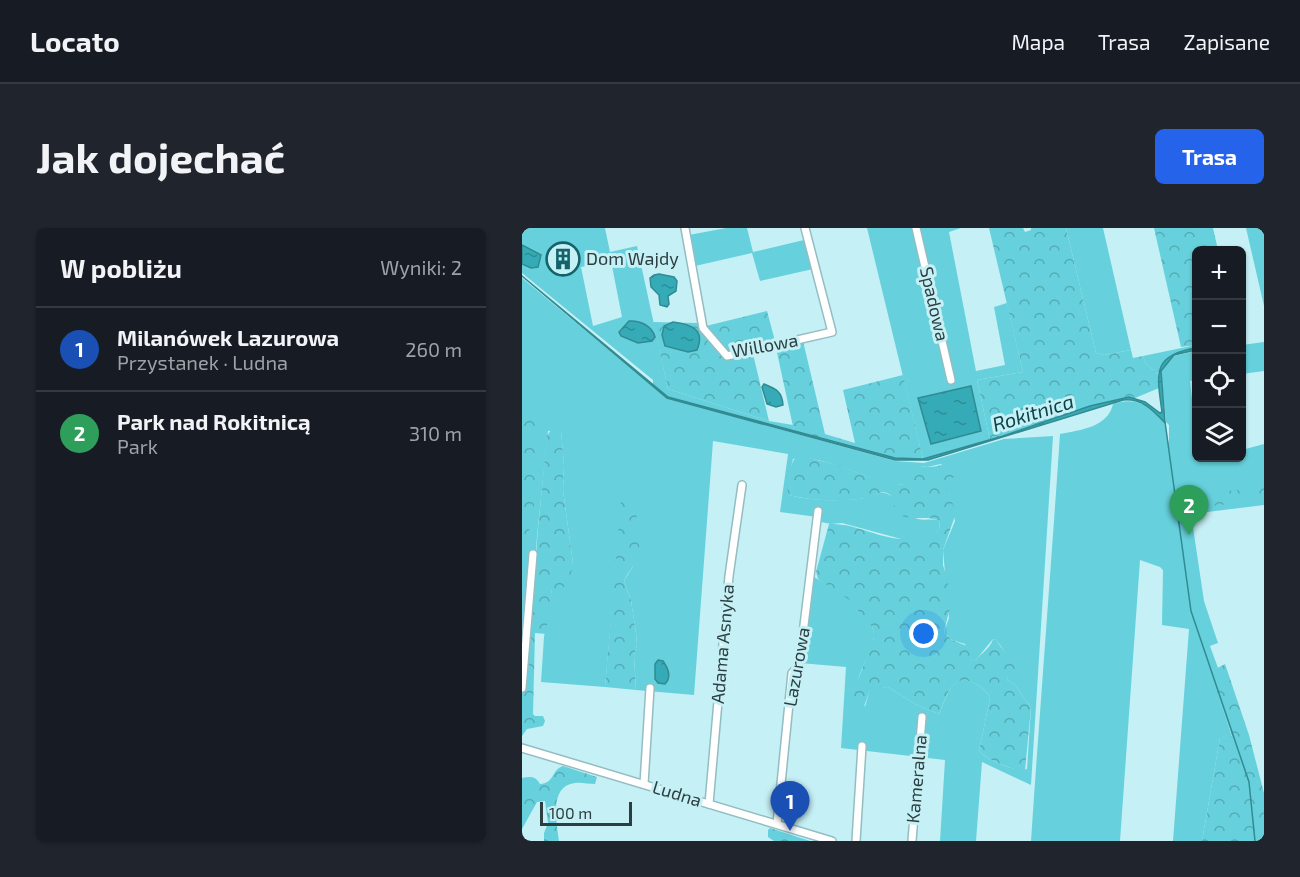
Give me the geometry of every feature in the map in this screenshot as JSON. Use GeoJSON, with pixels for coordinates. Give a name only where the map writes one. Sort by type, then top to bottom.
{"type":"FeatureCollection","features":[{"type":"Feature","properties":{"kind":"street","name":"Willowa"},"geometry":{"type":"LineString","coordinates":[[685,228],[703,328],[727,356],[832,332],[806,228]]}},
{"type":"Feature","properties":{"kind":"street","name":"Spadowa"},"geometry":{"type":"LineString","coordinates":[[916,228],[951,380]]}},
{"type":"Feature","properties":{"kind":"street","name":"Adama Asnyka"},"geometry":{"type":"LineString","coordinates":[[709,804],[729,576],[742,484]]}},
{"type":"Feature","properties":{"kind":"street","name":"Lazurowa"},"geometry":{"type":"LineString","coordinates":[[777,824],[792,673],[799,666],[818,511]]}},
{"type":"Feature","properties":{"kind":"street"},"geometry":{"type":"LineString","coordinates":[[522,688],[533,554]]}},
{"type":"Feature","properties":{"kind":"street"},"geometry":{"type":"LineString","coordinates":[[644,784],[650,687]]}},
{"type":"Feature","properties":{"kind":"street","name":"Kameralna"},"geometry":{"type":"LineString","coordinates":[[912,841],[922,717]]}},
{"type":"Feature","properties":{"kind":"street"},"geometry":{"type":"LineString","coordinates":[[856,841],[862,746]]}},
{"type":"Feature","properties":{"kind":"street","name":"Ludna"},"geometry":{"type":"LineString","coordinates":[[522,748],[832,841]]}},
{"type":"Feature","properties":{"kind":"green space"},"geometry":{"type":"Polygon","coordinates":[[[522,228],[605,228],[610,252],[637,246],[668,389],[769,421],[793,425],[794,431],[668,397],[653,384],[653,380],[522,273],[522,228]],[[611,261],[581,267],[593,326],[622,317],[611,261]]]}},
{"type":"Feature","properties":{"kind":"green space"},"geometry":{"type":"Polygon","coordinates":[[[726,228],[747,228],[753,252],[804,240],[813,269],[760,281],[752,253],[695,266],[689,235],[726,228]]]}},
{"type":"Feature","properties":{"kind":"green space"},"geometry":{"type":"Polygon","coordinates":[[[867,228],[912,228],[949,383],[955,382],[919,228],[961,228],[949,232],[976,371],[1005,365],[994,307],[1007,303],[1023,372],[977,380],[990,440],[923,459],[867,228]]]}},
{"type":"Feature","properties":{"kind":"green space"},"geometry":{"type":"Polygon","coordinates":[[[989,228],[1023,228],[1025,232],[1031,228],[1066,228],[1096,353],[1104,355],[1131,350],[1133,358],[1143,356],[1146,364],[1158,374],[1159,388],[1135,398],[1129,397],[1090,406],[990,440],[977,380],[1023,372],[989,228]]]}},
{"type":"Feature","properties":{"kind":"green space"},"geometry":{"type":"Polygon","coordinates":[[[1066,228],[1103,228],[1131,350],[1104,355],[1096,353],[1066,228]]]}},
{"type":"Feature","properties":{"kind":"green space"},"geometry":{"type":"Polygon","coordinates":[[[1154,228],[1213,228],[1217,246],[1192,246],[1192,346],[1181,347],[1154,228]]]}},
{"type":"Feature","properties":{"kind":"green space"},"geometry":{"type":"Polygon","coordinates":[[[1246,228],[1264,228],[1264,306],[1246,228]]]}},
{"type":"Feature","properties":{"kind":"green space"},"geometry":{"type":"Polygon","coordinates":[[[522,278],[667,398],[895,461],[924,463],[1004,439],[1053,436],[1031,785],[982,762],[976,841],[940,841],[945,760],[841,748],[846,667],[800,663],[810,575],[850,601],[868,619],[873,628],[873,643],[858,681],[865,707],[870,689],[888,687],[915,704],[939,714],[954,684],[965,680],[972,682],[990,698],[979,751],[1002,765],[1015,769],[1027,769],[1031,707],[1014,684],[1007,680],[1008,664],[1003,649],[993,639],[975,661],[972,661],[965,644],[952,640],[944,632],[949,618],[943,550],[955,521],[949,493],[949,481],[952,477],[941,464],[921,466],[911,482],[902,485],[874,479],[823,461],[807,458],[793,459],[788,481],[789,495],[842,500],[885,493],[893,497],[914,517],[921,520],[940,521],[939,530],[933,535],[905,540],[842,523],[831,524],[816,521],[817,517],[780,512],[788,454],[713,441],[694,695],[636,690],[634,656],[637,645],[636,633],[631,600],[624,581],[633,566],[623,488],[605,687],[541,682],[544,637],[552,589],[573,564],[563,490],[564,465],[561,430],[548,431],[530,633],[522,681],[522,278]]]}},
{"type":"Feature","properties":{"kind":"green space"},"geometry":{"type":"Polygon","coordinates":[[[767,311],[775,341],[728,353],[706,326],[767,311]]]}},
{"type":"Feature","properties":{"kind":"green space"},"geometry":{"type":"Polygon","coordinates":[[[653,322],[698,323],[700,331],[725,360],[753,354],[769,421],[668,389],[653,322]]]}},
{"type":"Feature","properties":{"kind":"green space"},"geometry":{"type":"Polygon","coordinates":[[[803,341],[825,434],[855,443],[843,390],[903,375],[923,459],[895,458],[794,431],[776,348],[803,341]]]}},
{"type":"Feature","properties":{"kind":"green space"},"geometry":{"type":"Polygon","coordinates":[[[1264,342],[1264,371],[1246,373],[1246,344],[1264,342]]]}},
{"type":"Feature","properties":{"kind":"green space"},"geometry":{"type":"Polygon","coordinates":[[[1192,346],[1192,350],[1173,355],[1164,362],[1158,374],[1146,364],[1143,356],[1192,346]]]}},
{"type":"Feature","properties":{"kind":"green space"},"geometry":{"type":"Polygon","coordinates":[[[1192,352],[1192,381],[1190,381],[1192,462],[1246,462],[1246,449],[1264,444],[1264,505],[1191,514],[1204,601],[1218,643],[1210,646],[1218,668],[1211,672],[1232,737],[1220,738],[1202,841],[1173,841],[1189,629],[1162,625],[1163,570],[1140,560],[1120,841],[1031,841],[1060,434],[1085,429],[1100,423],[1106,418],[1113,404],[1127,401],[1141,403],[1158,415],[1165,426],[1169,444],[1169,425],[1166,422],[1161,371],[1174,356],[1192,352]]]}},
{"type":"Feature","properties":{"kind":"green space"},"geometry":{"type":"Polygon","coordinates":[[[527,417],[538,422],[539,465],[528,536],[522,536],[522,422],[527,417]]]}},
{"type":"Feature","properties":{"kind":"green space"},"geometry":{"type":"Polygon","coordinates":[[[552,428],[561,429],[564,465],[563,490],[573,564],[569,586],[552,589],[546,634],[535,633],[533,714],[543,716],[545,721],[543,726],[527,729],[522,736],[522,656],[530,633],[547,436],[552,428]]]}},
{"type":"Feature","properties":{"kind":"green space"},"geometry":{"type":"Polygon","coordinates":[[[797,455],[901,485],[911,481],[921,466],[933,467],[953,463],[956,475],[949,481],[949,493],[956,513],[943,550],[943,565],[948,582],[950,607],[944,632],[952,640],[967,646],[972,661],[975,661],[988,648],[993,639],[1017,663],[1016,669],[1009,674],[1007,680],[1014,684],[1031,707],[1025,771],[1000,764],[979,751],[990,698],[982,688],[972,682],[965,680],[954,684],[939,714],[915,704],[888,687],[870,690],[862,712],[854,711],[850,707],[874,638],[873,628],[849,600],[818,579],[816,572],[829,524],[851,526],[884,536],[906,539],[934,533],[939,530],[940,521],[900,515],[895,512],[894,502],[886,493],[866,498],[837,500],[807,499],[789,495],[788,475],[797,455]]]}},
{"type":"Feature","properties":{"kind":"green space"},"geometry":{"type":"Polygon","coordinates":[[[1264,487],[1264,500],[1202,507],[1201,502],[1212,493],[1264,487]]]}},
{"type":"Feature","properties":{"kind":"green space"},"geometry":{"type":"Polygon","coordinates":[[[622,488],[627,492],[635,508],[639,529],[638,555],[624,581],[631,600],[636,633],[637,645],[634,656],[636,690],[605,687],[622,488]]]}},
{"type":"Feature","properties":{"kind":"green space"},"geometry":{"type":"Polygon","coordinates":[[[1225,664],[1249,735],[1264,793],[1264,841],[1202,841],[1220,738],[1232,736],[1210,672],[1225,664]]]}},
{"type":"Feature","properties":{"kind":"green space"},"geometry":{"type":"Polygon","coordinates":[[[563,766],[597,777],[595,784],[575,783],[566,786],[561,791],[556,806],[559,841],[544,841],[548,823],[545,801],[537,802],[522,829],[522,778],[532,777],[540,784],[545,783],[563,766]]]}},
{"type":"Feature","properties":{"kind":"green space"},"geometry":{"type":"Polygon","coordinates":[[[770,828],[810,841],[774,841],[768,837],[770,828]]]}},
{"type":"Feature","properties":{"kind":"water"},"geometry":{"type":"Polygon","coordinates":[[[522,245],[541,255],[538,267],[531,268],[522,264],[522,245]]]}},
{"type":"Feature","properties":{"kind":"water"},"geometry":{"type":"Polygon","coordinates":[[[659,274],[674,277],[677,281],[676,291],[668,296],[667,307],[660,305],[659,295],[651,287],[650,278],[659,274]]]}},
{"type":"Feature","properties":{"kind":"water"},"geometry":{"type":"Polygon","coordinates":[[[522,276],[668,397],[895,458],[923,459],[1003,436],[1090,406],[1129,397],[1145,402],[1160,413],[1162,412],[1159,387],[1160,369],[1171,356],[1192,349],[1192,351],[1174,355],[1161,371],[1165,423],[1141,403],[1123,400],[928,460],[895,460],[667,398],[522,276]]]}},
{"type":"Feature","properties":{"kind":"water"},"geometry":{"type":"Polygon","coordinates":[[[629,321],[645,324],[655,337],[652,341],[638,343],[621,336],[619,332],[629,321]]]}},
{"type":"Feature","properties":{"kind":"water"},"geometry":{"type":"Polygon","coordinates":[[[673,322],[690,326],[698,332],[697,350],[688,352],[665,346],[662,335],[664,326],[673,322]]]}},
{"type":"Feature","properties":{"kind":"water"},"geometry":{"type":"Polygon","coordinates":[[[764,384],[778,391],[783,405],[776,407],[767,404],[762,387],[764,384]]]}},
{"type":"Feature","properties":{"kind":"water"},"geometry":{"type":"Polygon","coordinates":[[[971,386],[981,431],[931,444],[918,398],[971,386]]]}},
{"type":"Feature","properties":{"kind":"water"},"geometry":{"type":"Polygon","coordinates":[[[658,660],[663,661],[668,670],[669,675],[665,684],[658,683],[655,679],[655,664],[658,660]]]}},
{"type":"Feature","properties":{"kind":"waterway","name":"Rokitnica"},"geometry":{"type":"LineString","coordinates":[[1165,422],[1191,611],[1249,782],[1255,841]]}},
{"type":"Feature","properties":{"kind":"place","name":"Dom Wajdy"},"geometry":{"type":"Point","coordinates":[563,259]}},
{"type":"Feature","properties":{"kind":"place","name":"Park nad Rokitnicą"},"geometry":{"type":"Point","coordinates":[1189,535]}},
{"type":"Feature","properties":{"kind":"place","name":"Milanówek Lazurowa"},"geometry":{"type":"Point","coordinates":[790,831]}}]}
